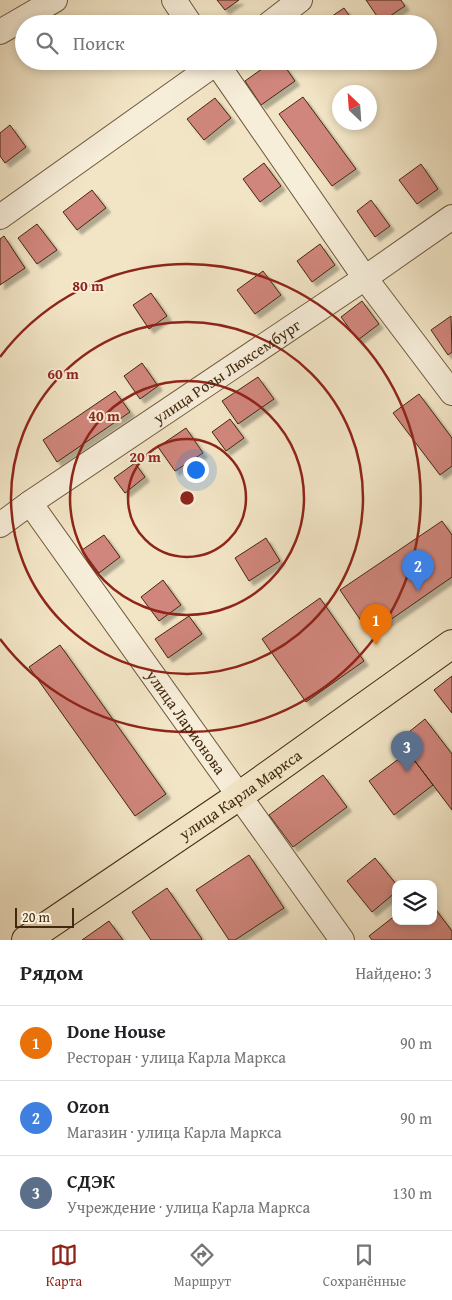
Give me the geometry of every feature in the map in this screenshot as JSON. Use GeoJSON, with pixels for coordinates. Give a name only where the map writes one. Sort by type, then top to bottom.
{"type":"FeatureCollection","features":[{"type":"Feature","properties":{"kind":"main road","name":"улица Карла Маркса"},"geometry":{"type":"LineString","coordinates":[[26,940],[239,796],[452,644]]}},
{"type":"Feature","properties":{"kind":"street"},"geometry":{"type":"LineString","coordinates":[[29,15],[55,0]]}},
{"type":"Feature","properties":{"kind":"street"},"geometry":{"type":"LineString","coordinates":[[174,0],[184,15]]}},
{"type":"Feature","properties":{"kind":"street"},"geometry":{"type":"LineString","coordinates":[[281,15],[300,0]]}},
{"type":"Feature","properties":{"kind":"street"},"geometry":{"type":"LineString","coordinates":[[0,32],[15,23]]}},
{"type":"Feature","properties":{"kind":"street"},"geometry":{"type":"LineString","coordinates":[[0,217],[206,70]]}},
{"type":"Feature","properties":{"kind":"street"},"geometry":{"type":"LineString","coordinates":[[222,70],[365,278],[452,393]]}},
{"type":"Feature","properties":{"kind":"street","name":"улица Розы Люксембург"},"geometry":{"type":"LineString","coordinates":[[0,525],[365,278],[452,216]]}},
{"type":"Feature","properties":{"kind":"street","name":"улица Ларионова"},"geometry":{"type":"LineString","coordinates":[[30,503],[342,940]]}},
{"type":"Feature","properties":{"kind":"building"},"geometry":{"type":"Polygon","coordinates":[[[217,0],[239,0],[225,10],[217,0]]]}},
{"type":"Feature","properties":{"kind":"building"},"geometry":{"type":"Polygon","coordinates":[[[366,0],[401,0],[405,6],[392,15],[376,15],[366,0]]]}},
{"type":"Feature","properties":{"kind":"building"},"geometry":{"type":"Polygon","coordinates":[[[344,8],[349,15],[334,15],[344,8]]]}},
{"type":"Feature","properties":{"kind":"building"},"geometry":{"type":"Polygon","coordinates":[[[260,70],[287,70],[295,81],[261,105],[245,81],[260,70]]]}},
{"type":"Feature","properties":{"kind":"building"},"geometry":{"type":"Polygon","coordinates":[[[303,97],[356,169],[332,186],[279,114],[303,97]]]}},
{"type":"Feature","properties":{"kind":"building"},"geometry":{"type":"Polygon","coordinates":[[[215,98],[231,118],[204,140],[187,119],[215,98]]]}},
{"type":"Feature","properties":{"kind":"building"},"geometry":{"type":"Polygon","coordinates":[[[10,125],[26,147],[5,163],[0,156],[0,133],[10,125]]]}},
{"type":"Feature","properties":{"kind":"building"},"geometry":{"type":"Polygon","coordinates":[[[264,163],[281,186],[260,202],[243,179],[264,163]]]}},
{"type":"Feature","properties":{"kind":"building"},"geometry":{"type":"Polygon","coordinates":[[[421,164],[438,189],[417,204],[399,180],[421,164]]]}},
{"type":"Feature","properties":{"kind":"building"},"geometry":{"type":"Polygon","coordinates":[[[92,190],[106,208],[77,230],[63,212],[92,190]]]}},
{"type":"Feature","properties":{"kind":"building"},"geometry":{"type":"Polygon","coordinates":[[[371,200],[390,226],[375,237],[357,211],[371,200]]]}},
{"type":"Feature","properties":{"kind":"building"},"geometry":{"type":"Polygon","coordinates":[[[37,224],[57,250],[37,264],[18,238],[37,224]]]}},
{"type":"Feature","properties":{"kind":"building"},"geometry":{"type":"Polygon","coordinates":[[[4,236],[25,268],[0,285],[0,239],[4,236]]]}},
{"type":"Feature","properties":{"kind":"building"},"geometry":{"type":"Polygon","coordinates":[[[320,244],[335,265],[312,282],[297,261],[320,244]]]}},
{"type":"Feature","properties":{"kind":"building"},"geometry":{"type":"Polygon","coordinates":[[[263,271],[281,295],[255,314],[237,290],[263,271]]]}},
{"type":"Feature","properties":{"kind":"building"},"geometry":{"type":"Polygon","coordinates":[[[151,293],[167,316],[149,329],[133,305],[151,293]]]}},
{"type":"Feature","properties":{"kind":"building"},"geometry":{"type":"Polygon","coordinates":[[[362,301],[379,324],[358,340],[341,317],[362,301]]]}},
{"type":"Feature","properties":{"kind":"building"},"geometry":{"type":"Polygon","coordinates":[[[451,316],[452,352],[448,355],[431,330],[451,316]]]}},
{"type":"Feature","properties":{"kind":"building"},"geometry":{"type":"Polygon","coordinates":[[[142,363],[158,386],[140,399],[124,376],[142,363]]]}},
{"type":"Feature","properties":{"kind":"building"},"geometry":{"type":"Polygon","coordinates":[[[258,377],[274,399],[238,424],[222,401],[258,377]]]}},
{"type":"Feature","properties":{"kind":"building"},"geometry":{"type":"Polygon","coordinates":[[[115,391],[130,412],[57,462],[43,440],[115,391]]]}},
{"type":"Feature","properties":{"kind":"building"},"geometry":{"type":"Polygon","coordinates":[[[419,394],[452,438],[452,466],[440,475],[393,413],[419,394]]]}},
{"type":"Feature","properties":{"kind":"building"},"geometry":{"type":"Polygon","coordinates":[[[230,419],[244,438],[226,451],[212,432],[230,419]]]}},
{"type":"Feature","properties":{"kind":"building"},"geometry":{"type":"Polygon","coordinates":[[[186,428],[203,453],[175,471],[158,447],[186,428]]]}},
{"type":"Feature","properties":{"kind":"building"},"geometry":{"type":"Polygon","coordinates":[[[135,463],[145,477],[125,493],[114,478],[135,463]]]}},
{"type":"Feature","properties":{"kind":"building"},"geometry":{"type":"Polygon","coordinates":[[[442,521],[452,535],[452,577],[370,634],[340,590],[442,521]]]}},
{"type":"Feature","properties":{"kind":"building"},"geometry":{"type":"Polygon","coordinates":[[[104,535],[120,557],[99,573],[82,550],[104,535]]]}},
{"type":"Feature","properties":{"kind":"building"},"geometry":{"type":"Polygon","coordinates":[[[266,538],[280,561],[249,581],[235,558],[266,538]]]}},
{"type":"Feature","properties":{"kind":"building"},"geometry":{"type":"Polygon","coordinates":[[[163,580],[181,605],[159,621],[141,597],[163,580]]]}},
{"type":"Feature","properties":{"kind":"building"},"geometry":{"type":"Polygon","coordinates":[[[320,598],[364,661],[306,702],[262,639],[320,598]]]}},
{"type":"Feature","properties":{"kind":"building"},"geometry":{"type":"Polygon","coordinates":[[[189,616],[202,634],[168,658],[155,639],[189,616]]]}},
{"type":"Feature","properties":{"kind":"building"},"geometry":{"type":"Polygon","coordinates":[[[60,645],[166,794],[135,816],[29,667],[60,645]]]}},
{"type":"Feature","properties":{"kind":"building"},"geometry":{"type":"Polygon","coordinates":[[[452,676],[452,713],[434,690],[452,676]]]}},
{"type":"Feature","properties":{"kind":"building"},"geometry":{"type":"Polygon","coordinates":[[[425,719],[452,754],[452,810],[399,740],[425,719]]]}},
{"type":"Feature","properties":{"kind":"building"},"geometry":{"type":"Polygon","coordinates":[[[408,752],[433,785],[394,815],[369,781],[408,752]]]}},
{"type":"Feature","properties":{"kind":"building"},"geometry":{"type":"Polygon","coordinates":[[[323,775],[347,807],[293,847],[269,815],[323,775]]]}},
{"type":"Feature","properties":{"kind":"building"},"geometry":{"type":"Polygon","coordinates":[[[249,855],[284,908],[235,940],[229,940],[196,890],[249,855]]]}},
{"type":"Feature","properties":{"kind":"building"},"geometry":{"type":"Polygon","coordinates":[[[375,858],[393,880],[392,895],[372,912],[347,881],[375,858]]]}},
{"type":"Feature","properties":{"kind":"building"},"geometry":{"type":"Polygon","coordinates":[[[167,888],[201,940],[151,940],[132,912],[167,888]]]}},
{"type":"Feature","properties":{"kind":"building"},"geometry":{"type":"Polygon","coordinates":[[[437,911],[452,931],[452,940],[372,940],[369,936],[392,918],[392,925],[437,925],[437,911]]]}},
{"type":"Feature","properties":{"kind":"building"},"geometry":{"type":"Polygon","coordinates":[[[109,921],[123,940],[82,940],[109,921]]]}},
{"type":"Feature","properties":{"kind":"place","name":"Ozon"},"geometry":{"type":"Point","coordinates":[418,591]}},
{"type":"Feature","properties":{"kind":"place","name":"Done House"},"geometry":{"type":"Point","coordinates":[376,645]}},
{"type":"Feature","properties":{"kind":"place","name":"СДЭК"},"geometry":{"type":"Point","coordinates":[407,772]}}]}
